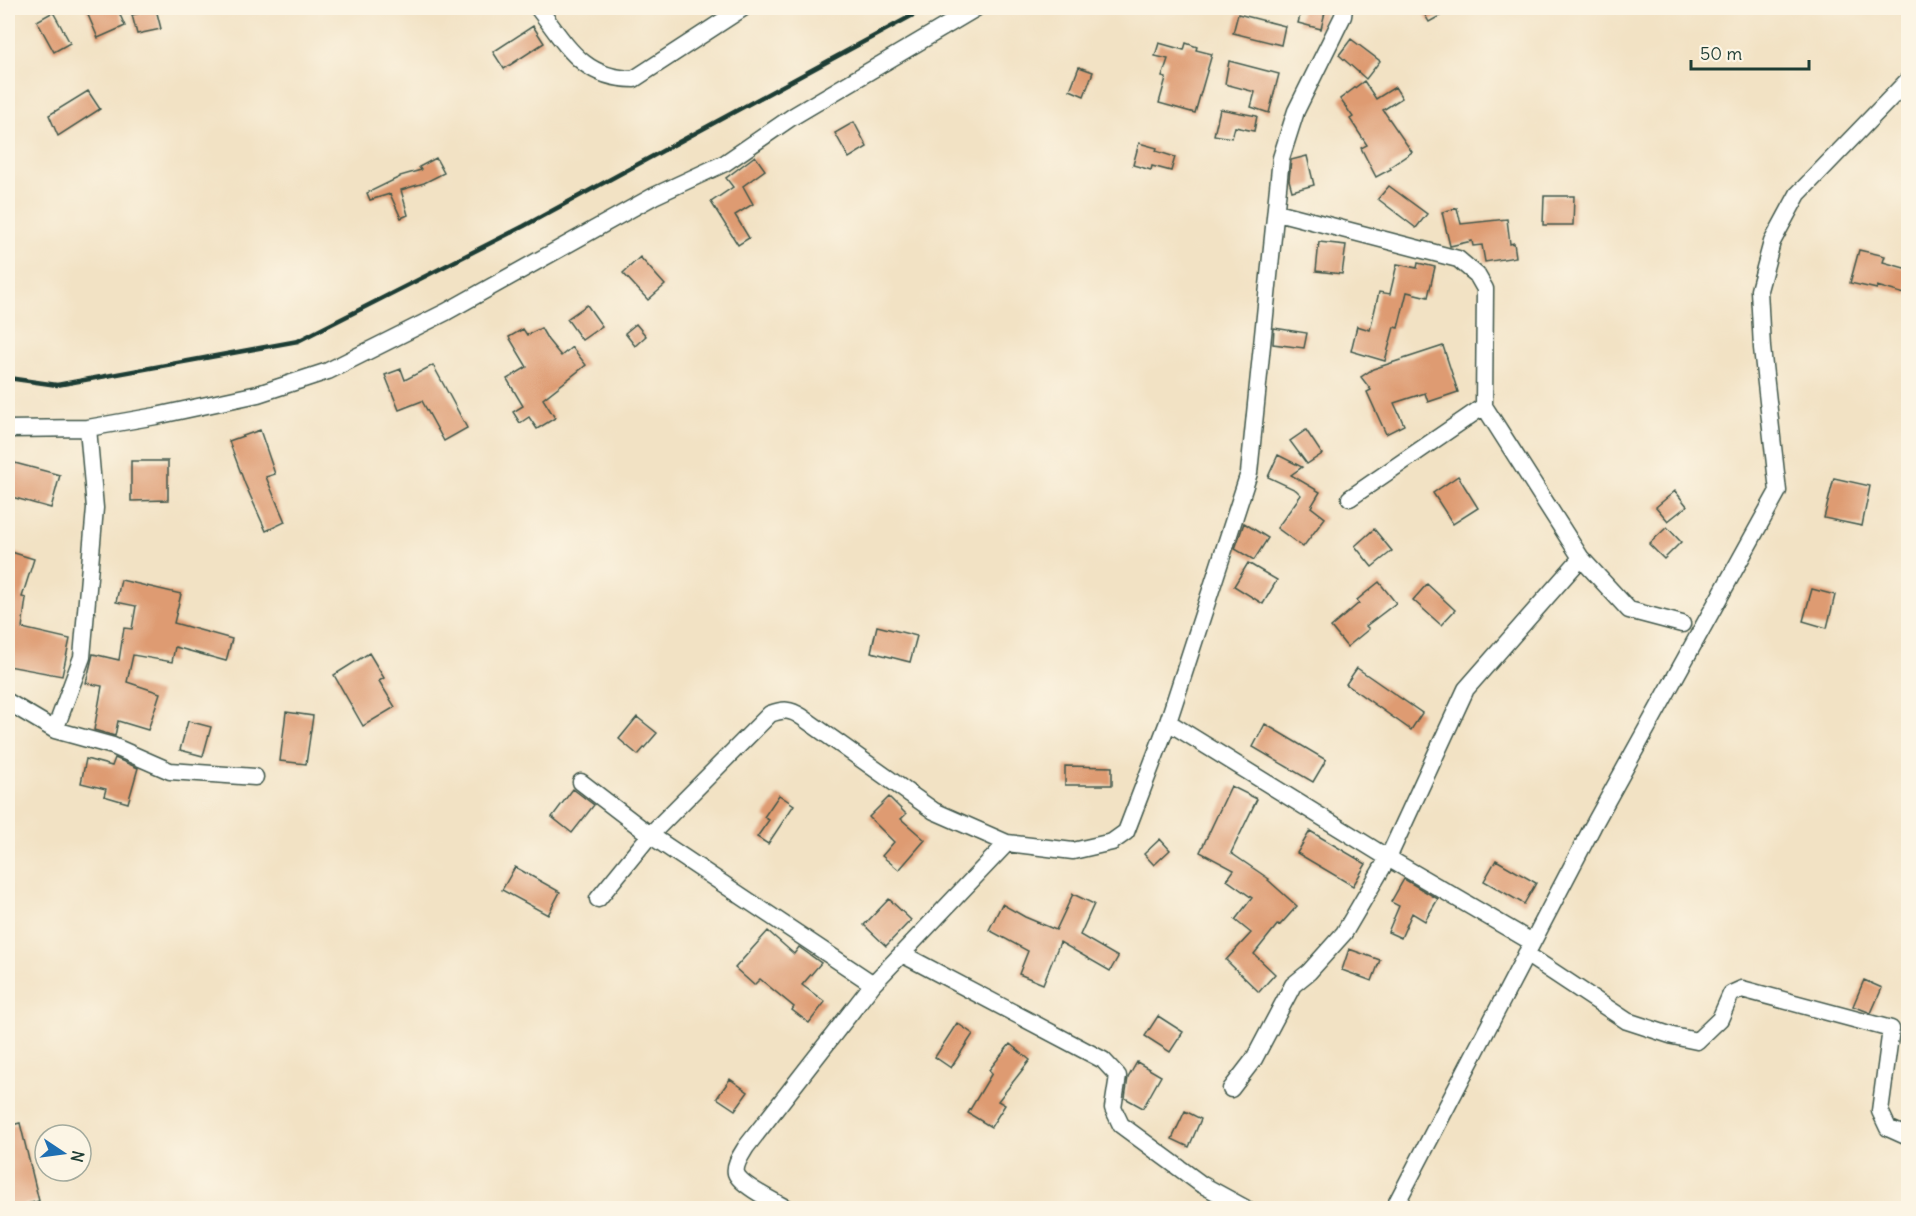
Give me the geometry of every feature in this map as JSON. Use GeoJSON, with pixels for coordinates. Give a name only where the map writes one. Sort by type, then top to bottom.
{"type":"FeatureCollection","features":[{"type":"Feature","properties":{"kind":"street"},"geometry":{"type":"LineString","coordinates":[[537,8],[578,58],[595,72],[616,79],[634,79],[743,8]]}},
{"type":"Feature","properties":{"kind":"street"},"geometry":{"type":"LineString","coordinates":[[10,434],[88,428],[156,416],[258,394],[328,371],[446,312],[654,196],[725,163],[792,117],[976,8]]}},
{"type":"Feature","properties":{"kind":"street"},"geometry":{"type":"LineString","coordinates":[[598,899],[650,835],[770,714],[783,709],[792,710],[934,811],[1007,843],[1073,850],[1112,842],[1126,832],[1168,722],[1249,473],[1281,158],[1296,111],[1344,8]]}},
{"type":"Feature","properties":{"kind":"street"},"geometry":{"type":"LineString","coordinates":[[1394,1209],[1598,815],[1778,491],[1762,348],[1759,290],[1772,242],[1798,194],[1908,80]]}},
{"type":"Feature","properties":{"kind":"street"},"geometry":{"type":"LineString","coordinates":[[1277,212],[1458,260],[1477,275],[1485,290],[1484,405],[1581,558],[1629,610],[1682,624]]}},
{"type":"Feature","properties":{"kind":"street"},"geometry":{"type":"LineString","coordinates":[[1350,498],[1484,405]]}},
{"type":"Feature","properties":{"kind":"street"},"geometry":{"type":"LineString","coordinates":[[55,730],[82,657],[95,508],[88,428]]}},
{"type":"Feature","properties":{"kind":"street"},"geometry":{"type":"LineString","coordinates":[[1231,1089],[1254,1059],[1293,985],[1310,972],[1344,933],[1388,858],[1466,689],[1581,558]]}},
{"type":"Feature","properties":{"kind":"street"},"geometry":{"type":"LineString","coordinates":[[8,702],[55,730],[113,746],[170,771],[255,777]]}},
{"type":"Feature","properties":{"kind":"street"},"geometry":{"type":"LineString","coordinates":[[1168,722],[1529,948],[1627,1021],[1697,1041],[1720,1019],[1731,994],[1742,989],[1891,1029],[1880,1111],[1888,1128],[1908,1137]]}},
{"type":"Feature","properties":{"kind":"street"},"geometry":{"type":"LineString","coordinates":[[581,782],[650,835],[873,984]]}},
{"type":"Feature","properties":{"kind":"street"},"geometry":{"type":"LineString","coordinates":[[786,1209],[741,1181],[736,1172],[737,1162],[746,1147],[873,984],[1007,843]]}},
{"type":"Feature","properties":{"kind":"street"},"geometry":{"type":"LineString","coordinates":[[903,954],[1103,1060],[1118,1076],[1113,1108],[1121,1125],[1201,1184],[1245,1209]]}},
{"type":"Feature","properties":{"kind":"building"},"geometry":{"type":"Polygon","coordinates":[[[85,8],[117,8],[125,26],[98,38],[85,8]]]}},
{"type":"Feature","properties":{"kind":"building"},"geometry":{"type":"Polygon","coordinates":[[[1302,8],[1326,8],[1321,29],[1298,23],[1302,8]]]}},
{"type":"Feature","properties":{"kind":"building"},"geometry":{"type":"Polygon","coordinates":[[[1421,8],[1454,8],[1429,22],[1421,8]]]}},
{"type":"Feature","properties":{"kind":"building"},"geometry":{"type":"Polygon","coordinates":[[[156,9],[161,29],[137,34],[132,15],[156,9]]]}},
{"type":"Feature","properties":{"kind":"building"},"geometry":{"type":"Polygon","coordinates":[[[53,12],[70,43],[54,52],[37,21],[53,12]]]}},
{"type":"Feature","properties":{"kind":"building"},"geometry":{"type":"Polygon","coordinates":[[[1238,14],[1285,26],[1281,45],[1233,33],[1238,14]]]}},
{"type":"Feature","properties":{"kind":"building"},"geometry":{"type":"Polygon","coordinates":[[[533,26],[544,43],[504,69],[493,52],[533,26]]]}},
{"type":"Feature","properties":{"kind":"building"},"geometry":{"type":"Polygon","coordinates":[[[1351,39],[1380,61],[1366,79],[1339,55],[1351,39]]]}},
{"type":"Feature","properties":{"kind":"building"},"geometry":{"type":"Polygon","coordinates":[[[1159,43],[1184,50],[1186,43],[1197,47],[1196,50],[1212,54],[1195,113],[1159,103],[1166,78],[1162,77],[1168,59],[1155,56],[1159,43]]]}},
{"type":"Feature","properties":{"kind":"building"},"geometry":{"type":"Polygon","coordinates":[[[1229,61],[1279,74],[1269,113],[1251,107],[1255,92],[1225,84],[1229,61]]]}},
{"type":"Feature","properties":{"kind":"building"},"geometry":{"type":"Polygon","coordinates":[[[1079,67],[1093,72],[1084,96],[1070,90],[1079,67]]]}},
{"type":"Feature","properties":{"kind":"building"},"geometry":{"type":"Polygon","coordinates":[[[1364,81],[1376,99],[1395,87],[1402,98],[1383,110],[1412,152],[1390,167],[1391,169],[1376,177],[1361,148],[1367,145],[1350,119],[1353,117],[1340,99],[1364,81]]]}},
{"type":"Feature","properties":{"kind":"building"},"geometry":{"type":"Polygon","coordinates":[[[88,91],[100,109],[58,136],[49,115],[88,91]]]}},
{"type":"Feature","properties":{"kind":"building"},"geometry":{"type":"Polygon","coordinates":[[[1220,109],[1257,116],[1254,131],[1235,127],[1232,138],[1214,135],[1220,109]]]}},
{"type":"Feature","properties":{"kind":"building"},"geometry":{"type":"Polygon","coordinates":[[[854,122],[867,147],[849,158],[835,133],[854,122]]]}},
{"type":"Feature","properties":{"kind":"building"},"geometry":{"type":"Polygon","coordinates":[[[1139,143],[1157,148],[1156,151],[1175,157],[1171,171],[1152,166],[1151,170],[1133,165],[1139,143]]]}},
{"type":"Feature","properties":{"kind":"building"},"geometry":{"type":"Polygon","coordinates":[[[755,156],[765,170],[743,186],[753,204],[735,215],[749,238],[738,245],[711,202],[733,187],[726,178],[755,156]]]}},
{"type":"Feature","properties":{"kind":"building"},"geometry":{"type":"Polygon","coordinates":[[[1307,156],[1314,185],[1292,191],[1289,180],[1291,160],[1307,156]]]}},
{"type":"Feature","properties":{"kind":"building"},"geometry":{"type":"Polygon","coordinates":[[[436,158],[444,173],[424,183],[401,190],[408,215],[401,218],[390,194],[370,200],[367,193],[400,176],[421,170],[419,167],[436,158]]]}},
{"type":"Feature","properties":{"kind":"building"},"geometry":{"type":"Polygon","coordinates":[[[1389,186],[1427,214],[1416,228],[1378,199],[1389,186]]]}},
{"type":"Feature","properties":{"kind":"building"},"geometry":{"type":"Polygon","coordinates":[[[1544,196],[1574,196],[1573,225],[1543,225],[1544,196]]]}},
{"type":"Feature","properties":{"kind":"building"},"geometry":{"type":"Polygon","coordinates":[[[1457,208],[1461,224],[1507,219],[1510,244],[1514,243],[1516,257],[1485,262],[1482,245],[1473,246],[1472,241],[1450,246],[1442,212],[1457,208]]]}},
{"type":"Feature","properties":{"kind":"building"},"geometry":{"type":"Polygon","coordinates":[[[1319,242],[1346,245],[1342,274],[1316,271],[1319,242]]]}},
{"type":"Feature","properties":{"kind":"building"},"geometry":{"type":"Polygon","coordinates":[[[1859,250],[1885,256],[1883,262],[1908,269],[1908,295],[1877,286],[1877,289],[1850,283],[1859,250]]]}},
{"type":"Feature","properties":{"kind":"building"},"geometry":{"type":"Polygon","coordinates":[[[640,257],[665,285],[648,300],[623,273],[640,257]]]}},
{"type":"Feature","properties":{"kind":"building"},"geometry":{"type":"Polygon","coordinates":[[[1418,263],[1435,267],[1428,297],[1407,292],[1398,328],[1394,327],[1385,361],[1351,351],[1357,326],[1370,330],[1379,292],[1390,294],[1397,264],[1417,268],[1418,263]]]}},
{"type":"Feature","properties":{"kind":"building"},"geometry":{"type":"Polygon","coordinates":[[[587,305],[602,326],[582,340],[567,319],[587,305]]]}},
{"type":"Feature","properties":{"kind":"building"},"geometry":{"type":"Polygon","coordinates":[[[636,324],[646,336],[635,346],[625,333],[636,324]]]}},
{"type":"Feature","properties":{"kind":"building"},"geometry":{"type":"Polygon","coordinates":[[[541,328],[561,356],[572,347],[586,365],[543,399],[555,418],[537,429],[529,417],[520,423],[513,412],[523,406],[507,379],[527,367],[509,337],[523,329],[527,335],[541,328]]]}},
{"type":"Feature","properties":{"kind":"building"},"geometry":{"type":"Polygon","coordinates":[[[1274,328],[1307,333],[1304,348],[1273,344],[1274,328]]]}},
{"type":"Feature","properties":{"kind":"building"},"geometry":{"type":"Polygon","coordinates":[[[1443,346],[1458,392],[1428,402],[1425,393],[1394,403],[1404,425],[1386,434],[1367,392],[1371,390],[1361,377],[1373,369],[1443,346]]]}},
{"type":"Feature","properties":{"kind":"building"},"geometry":{"type":"Polygon","coordinates":[[[433,365],[467,428],[444,441],[422,401],[399,410],[385,375],[401,369],[405,380],[433,365]]]}},
{"type":"Feature","properties":{"kind":"building"},"geometry":{"type":"Polygon","coordinates":[[[260,430],[275,474],[266,477],[285,522],[266,531],[229,441],[260,430]]]}},
{"type":"Feature","properties":{"kind":"building"},"geometry":{"type":"Polygon","coordinates":[[[1306,430],[1322,454],[1307,464],[1290,441],[1306,430]]]}},
{"type":"Feature","properties":{"kind":"building"},"geometry":{"type":"Polygon","coordinates":[[[1278,455],[1302,467],[1291,475],[1320,492],[1311,507],[1325,518],[1303,547],[1277,528],[1301,495],[1296,490],[1268,477],[1278,455]]]}},
{"type":"Feature","properties":{"kind":"building"},"geometry":{"type":"Polygon","coordinates":[[[131,461],[168,461],[168,500],[131,501],[131,461]]]}},
{"type":"Feature","properties":{"kind":"building"},"geometry":{"type":"Polygon","coordinates":[[[11,462],[60,475],[51,508],[8,496],[11,462]]]}},
{"type":"Feature","properties":{"kind":"building"},"geometry":{"type":"Polygon","coordinates":[[[1458,476],[1478,508],[1453,524],[1433,493],[1458,476]]]}},
{"type":"Feature","properties":{"kind":"building"},"geometry":{"type":"Polygon","coordinates":[[[1834,478],[1870,486],[1862,526],[1824,518],[1834,478]]]}},
{"type":"Feature","properties":{"kind":"building"},"geometry":{"type":"Polygon","coordinates":[[[1675,491],[1687,506],[1668,521],[1656,507],[1675,491]]]}},
{"type":"Feature","properties":{"kind":"building"},"geometry":{"type":"Polygon","coordinates":[[[1244,523],[1268,538],[1254,560],[1235,549],[1244,523]]]}},
{"type":"Feature","properties":{"kind":"building"},"geometry":{"type":"Polygon","coordinates":[[[1667,527],[1681,542],[1664,559],[1649,544],[1667,527]]]}},
{"type":"Feature","properties":{"kind":"building"},"geometry":{"type":"Polygon","coordinates":[[[1374,529],[1392,551],[1372,567],[1355,546],[1374,529]]]}},
{"type":"Feature","properties":{"kind":"building"},"geometry":{"type":"Polygon","coordinates":[[[8,551],[34,559],[22,597],[26,598],[22,628],[70,639],[62,676],[8,666],[10,620],[8,619],[8,551]]]}},
{"type":"Feature","properties":{"kind":"building"},"geometry":{"type":"Polygon","coordinates":[[[1248,563],[1277,580],[1263,604],[1234,586],[1248,563]]]}},
{"type":"Feature","properties":{"kind":"building"},"geometry":{"type":"Polygon","coordinates":[[[121,580],[181,594],[174,623],[232,639],[226,661],[175,647],[172,662],[133,655],[127,682],[160,693],[148,730],[118,721],[115,736],[94,730],[102,686],[86,683],[93,654],[119,660],[124,628],[132,629],[136,606],[116,602],[121,580]]]}},
{"type":"Feature","properties":{"kind":"building"},"geometry":{"type":"Polygon","coordinates":[[[1379,582],[1396,603],[1366,626],[1369,629],[1347,647],[1331,627],[1359,603],[1357,600],[1379,582]]]}},
{"type":"Feature","properties":{"kind":"building"},"geometry":{"type":"Polygon","coordinates":[[[1427,584],[1455,610],[1441,625],[1413,600],[1427,584]]]}},
{"type":"Feature","properties":{"kind":"building"},"geometry":{"type":"Polygon","coordinates":[[[1812,589],[1835,595],[1827,628],[1803,621],[1812,589]]]}},
{"type":"Feature","properties":{"kind":"building"},"geometry":{"type":"Polygon","coordinates":[[[877,626],[917,636],[910,662],[871,652],[877,626]]]}},
{"type":"Feature","properties":{"kind":"building"},"geometry":{"type":"Polygon","coordinates":[[[369,653],[384,678],[379,681],[395,707],[363,726],[334,675],[369,653]]]}},
{"type":"Feature","properties":{"kind":"building"},"geometry":{"type":"Polygon","coordinates":[[[1357,668],[1422,713],[1411,730],[1346,684],[1357,668]]]}},
{"type":"Feature","properties":{"kind":"building"},"geometry":{"type":"Polygon","coordinates":[[[286,712],[313,716],[306,764],[280,761],[286,712]]]}},
{"type":"Feature","properties":{"kind":"building"},"geometry":{"type":"Polygon","coordinates":[[[637,717],[657,733],[638,755],[619,739],[637,717]]]}},
{"type":"Feature","properties":{"kind":"building"},"geometry":{"type":"Polygon","coordinates":[[[188,721],[211,727],[203,756],[180,750],[188,721]]]}},
{"type":"Feature","properties":{"kind":"building"},"geometry":{"type":"Polygon","coordinates":[[[1265,724],[1326,760],[1313,782],[1253,747],[1265,724]]]}},
{"type":"Feature","properties":{"kind":"building"},"geometry":{"type":"Polygon","coordinates":[[[115,758],[138,768],[128,803],[104,796],[106,789],[81,783],[86,759],[112,766],[115,758]]]}},
{"type":"Feature","properties":{"kind":"building"},"geometry":{"type":"Polygon","coordinates":[[[1065,766],[1112,767],[1112,785],[1065,785],[1065,766]]]}},
{"type":"Feature","properties":{"kind":"building"},"geometry":{"type":"Polygon","coordinates":[[[1231,786],[1257,799],[1231,853],[1269,879],[1297,906],[1280,925],[1278,924],[1254,954],[1275,974],[1259,992],[1226,960],[1251,933],[1235,920],[1252,898],[1227,880],[1234,870],[1200,852],[1231,786]]]}},
{"type":"Feature","properties":{"kind":"building"},"geometry":{"type":"Polygon","coordinates":[[[573,789],[594,805],[572,833],[552,817],[573,789]]]}},
{"type":"Feature","properties":{"kind":"building"},"geometry":{"type":"Polygon","coordinates":[[[779,795],[794,805],[768,844],[757,837],[769,820],[764,817],[779,795]]]}},
{"type":"Feature","properties":{"kind":"building"},"geometry":{"type":"Polygon","coordinates":[[[889,797],[906,814],[901,819],[925,840],[899,870],[882,856],[894,842],[869,817],[889,797]]]}},
{"type":"Feature","properties":{"kind":"building"},"geometry":{"type":"Polygon","coordinates":[[[1310,831],[1366,864],[1353,886],[1297,853],[1310,831]]]}},
{"type":"Feature","properties":{"kind":"building"},"geometry":{"type":"Polygon","coordinates":[[[1160,839],[1170,850],[1154,865],[1144,854],[1160,839]]]}},
{"type":"Feature","properties":{"kind":"building"},"geometry":{"type":"Polygon","coordinates":[[[1496,860],[1536,883],[1524,904],[1484,881],[1496,860]]]}},
{"type":"Feature","properties":{"kind":"building"},"geometry":{"type":"Polygon","coordinates":[[[515,867],[560,892],[548,915],[502,890],[515,867]]]}},
{"type":"Feature","properties":{"kind":"building"},"geometry":{"type":"Polygon","coordinates":[[[1404,879],[1438,899],[1425,921],[1412,913],[1401,938],[1388,932],[1399,906],[1391,902],[1404,879]]]}},
{"type":"Feature","properties":{"kind":"building"},"geometry":{"type":"Polygon","coordinates":[[[1073,894],[1094,904],[1080,935],[1118,957],[1110,971],[1060,942],[1043,984],[1019,974],[1028,951],[989,930],[1002,904],[1056,930],[1073,894]]]}},
{"type":"Feature","properties":{"kind":"building"},"geometry":{"type":"Polygon","coordinates":[[[889,899],[911,920],[886,946],[864,925],[889,899]]]}},
{"type":"Feature","properties":{"kind":"building"},"geometry":{"type":"Polygon","coordinates":[[[768,931],[794,954],[799,947],[821,963],[802,985],[825,1002],[809,1023],[792,1010],[794,1007],[760,979],[754,985],[735,968],[768,931]]]}},
{"type":"Feature","properties":{"kind":"building"},"geometry":{"type":"Polygon","coordinates":[[[1349,949],[1380,960],[1372,981],[1342,970],[1349,949]]]}},
{"type":"Feature","properties":{"kind":"building"},"geometry":{"type":"Polygon","coordinates":[[[1864,980],[1882,988],[1871,1013],[1853,1006],[1864,980]]]}},
{"type":"Feature","properties":{"kind":"building"},"geometry":{"type":"Polygon","coordinates":[[[1158,1016],[1183,1032],[1170,1052],[1145,1036],[1158,1016]]]}},
{"type":"Feature","properties":{"kind":"building"},"geometry":{"type":"Polygon","coordinates":[[[957,1023],[973,1034],[951,1068],[935,1057],[957,1023]]]}},
{"type":"Feature","properties":{"kind":"building"},"geometry":{"type":"Polygon","coordinates":[[[1010,1044],[1030,1060],[998,1101],[1005,1105],[991,1127],[968,1113],[992,1073],[989,1070],[1010,1044]]]}},
{"type":"Feature","properties":{"kind":"building"},"geometry":{"type":"Polygon","coordinates":[[[1137,1062],[1161,1076],[1143,1108],[1125,1098],[1128,1078],[1137,1062]]]}},
{"type":"Feature","properties":{"kind":"building"},"geometry":{"type":"Polygon","coordinates":[[[730,1079],[748,1092],[735,1110],[717,1098],[730,1079]]]}},
{"type":"Feature","properties":{"kind":"building"},"geometry":{"type":"Polygon","coordinates":[[[1185,1111],[1201,1119],[1189,1147],[1172,1139],[1185,1111]]]}},
{"type":"Feature","properties":{"kind":"building"},"geometry":{"type":"Polygon","coordinates":[[[20,1123],[39,1201],[8,1209],[8,1126],[20,1123]]]}},
{"type":"Feature","properties":{"kind":"railway"},"geometry":{"type":"LineString","coordinates":[[8,378],[57,385],[298,341],[524,226],[926,8]]}}]}
